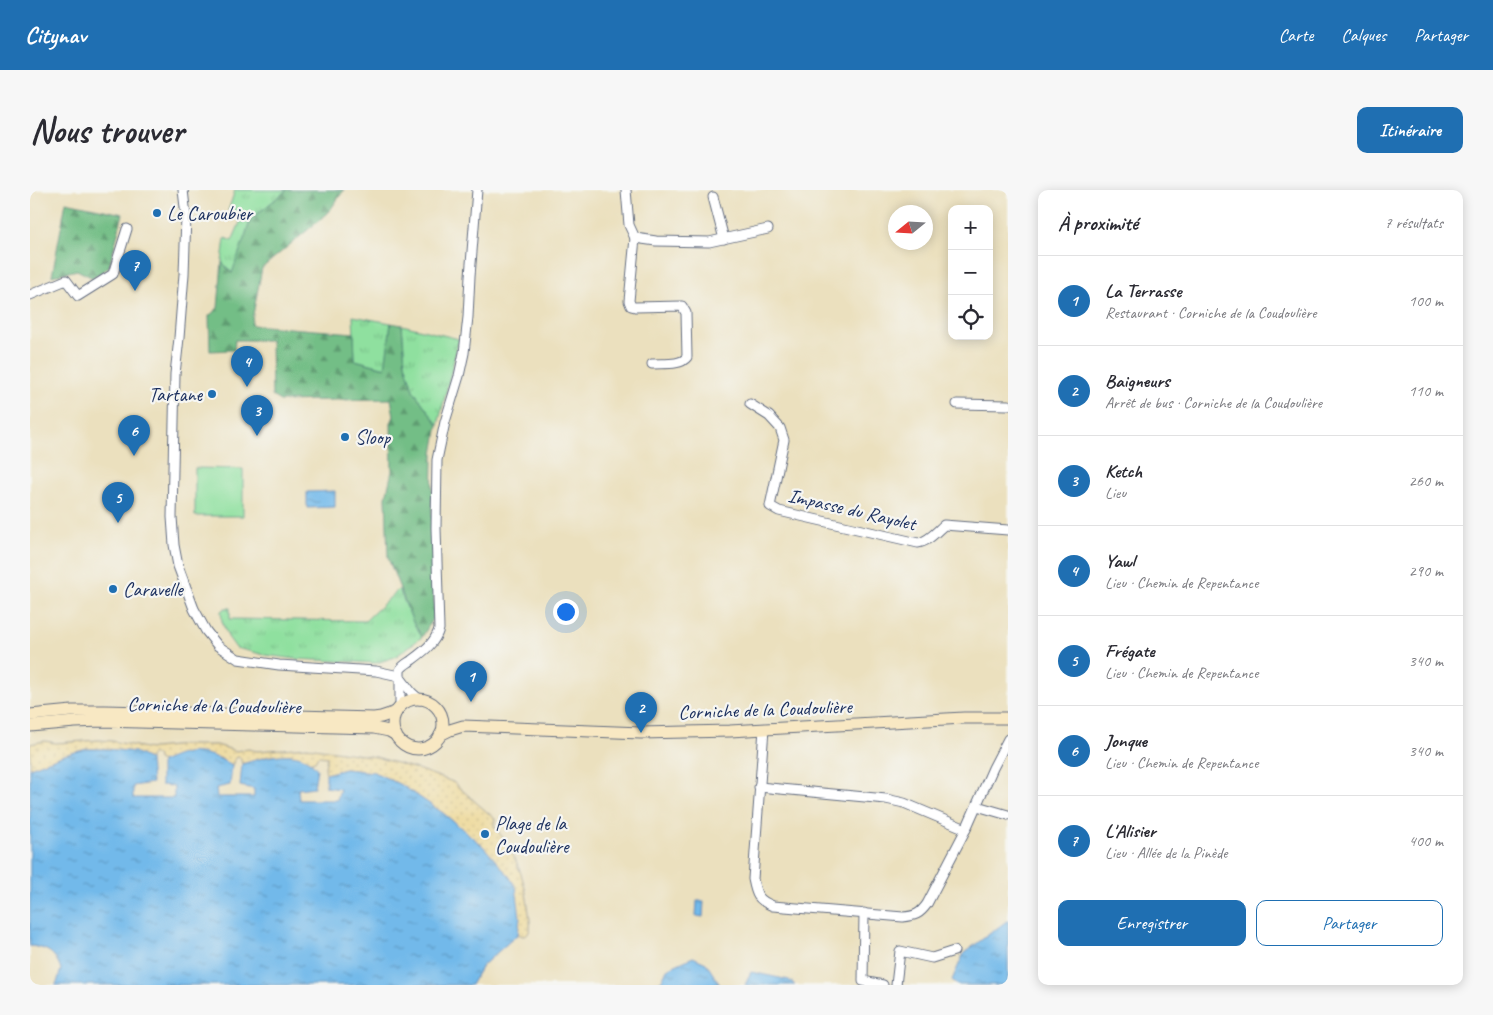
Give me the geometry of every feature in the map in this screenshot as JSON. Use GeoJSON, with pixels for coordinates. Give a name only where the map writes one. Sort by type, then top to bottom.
{"type":"FeatureCollection","features":[{"type":"Feature","properties":{"kind":"main road"},"geometry":{"type":"LineString","coordinates":[[441,715],[443,725],[440,735],[434,744],[422,749],[414,749],[400,742],[396,735],[393,724],[398,710],[413,700],[433,704],[441,715],[463,726]]}},
{"type":"Feature","properties":{"kind":"main road","name":"Corniche de la Coudoulière"},"geometry":{"type":"LineString","coordinates":[[30,715],[97,711],[382,718],[398,710]]}},
{"type":"Feature","properties":{"kind":"main road","name":"Corniche de la Coudoulière"},"geometry":{"type":"LineString","coordinates":[[463,726],[614,732],[710,732],[964,718],[1008,718]]}},
{"type":"Feature","properties":{"kind":"main road","name":"Corniche de la Coudoulière"},"geometry":{"type":"LineString","coordinates":[[30,726],[101,721],[374,728],[396,735]]}},
{"type":"Feature","properties":{"kind":"main road"},"geometry":{"type":"LineString","coordinates":[[440,735],[463,726]]}},
{"type":"Feature","properties":{"kind":"street"},"geometry":{"type":"LineString","coordinates":[[183,190],[186,216],[184,274],[175,374],[172,517],[178,566],[194,609],[206,631],[218,646],[238,659],[272,665],[376,671],[399,676],[420,700]]}},
{"type":"Feature","properties":{"kind":"street"},"geometry":{"type":"LineString","coordinates":[[398,710],[399,676],[402,666],[429,646],[439,629],[436,528],[437,460],[445,422],[464,353],[477,190]]}},
{"type":"Feature","properties":{"kind":"street"},"geometry":{"type":"LineString","coordinates":[[626,190],[629,225],[636,238],[629,301],[631,306],[682,306],[686,313],[687,357],[678,363],[652,364]]}},
{"type":"Feature","properties":{"kind":"street"},"geometry":{"type":"LineString","coordinates":[[713,197],[724,239]]}},
{"type":"Feature","properties":{"kind":"street"},"geometry":{"type":"LineString","coordinates":[[30,295],[66,280],[78,296],[113,274],[126,229]]}},
{"type":"Feature","properties":{"kind":"street"},"geometry":{"type":"LineString","coordinates":[[636,238],[656,241],[709,242],[768,229]]}},
{"type":"Feature","properties":{"kind":"street","name":"Impasse du Rayolet"},"geometry":{"type":"LineString","coordinates":[[750,404],[769,416],[780,428],[784,440],[770,506],[779,511],[918,543],[929,538],[944,525],[1008,530]]}},
{"type":"Feature","properties":{"kind":"street"},"geometry":{"type":"LineString","coordinates":[[957,404],[1008,405]]}},
{"type":"Feature","properties":{"kind":"street"},"geometry":{"type":"LineString","coordinates":[[764,729],[753,879],[758,898],[773,906],[902,917],[921,913],[927,904],[966,829],[1008,739]]}},
{"type":"Feature","properties":{"kind":"street"},"geometry":{"type":"LineString","coordinates":[[759,787],[886,799],[904,803],[966,829]]}},
{"type":"Feature","properties":{"kind":"street"},"geometry":{"type":"LineString","coordinates":[[977,806],[1008,815]]}},
{"type":"Feature","properties":{"kind":"street"},"geometry":{"type":"LineString","coordinates":[[864,913],[864,981],[883,985]]}},
{"type":"Feature","properties":{"kind":"street"},"geometry":{"type":"LineString","coordinates":[[896,985],[900,952],[932,958],[954,951]]}},
{"type":"Feature","properties":{"kind":"green space"},"geometry":{"type":"Polygon","coordinates":[[[235,190],[287,190],[251,219],[232,274],[222,262],[225,238],[232,241],[242,218],[228,211],[235,190]]]}},
{"type":"Feature","properties":{"kind":"green space"},"geometry":{"type":"Polygon","coordinates":[[[287,190],[344,190],[328,213],[262,268],[251,325],[354,333],[355,360],[385,368],[391,323],[402,325],[405,363],[413,390],[438,425],[433,454],[433,619],[422,637],[413,622],[388,558],[386,497],[392,471],[391,423],[394,416],[391,399],[280,401],[272,396],[271,340],[235,340],[234,350],[210,351],[209,316],[218,308],[222,262],[232,273],[251,219],[287,190]]]}},
{"type":"Feature","properties":{"kind":"green space"},"geometry":{"type":"Polygon","coordinates":[[[66,202],[123,214],[109,267],[93,278],[77,270],[52,276],[66,202]]]}},
{"type":"Feature","properties":{"kind":"green space"},"geometry":{"type":"Polygon","coordinates":[[[353,316],[391,323],[386,368],[355,360],[353,316]]]}},
{"type":"Feature","properties":{"kind":"green space"},"geometry":{"type":"Polygon","coordinates":[[[402,325],[459,339],[438,425],[413,390],[405,363],[402,325]]]}},
{"type":"Feature","properties":{"kind":"green space"},"geometry":{"type":"Polygon","coordinates":[[[195,468],[243,469],[243,516],[195,516],[195,468]]]}},
{"type":"Feature","properties":{"kind":"green space"},"geometry":{"type":"Polygon","coordinates":[[[399,589],[413,622],[422,637],[395,657],[376,663],[295,659],[265,655],[236,648],[228,637],[222,621],[221,611],[225,608],[230,608],[230,619],[365,621],[399,589]]]}},
{"type":"Feature","properties":{"kind":"sand","name":"Plage de la Coudoulière"},"geometry":{"type":"Polygon","coordinates":[[[99,740],[150,749],[185,745],[217,745],[236,751],[307,747],[376,757],[453,782],[495,819],[494,826],[507,845],[521,873],[526,894],[530,930],[527,935],[518,934],[520,917],[483,846],[443,813],[403,786],[374,772],[345,769],[326,774],[327,757],[318,756],[312,762],[291,755],[269,756],[242,764],[240,757],[235,758],[232,766],[220,758],[187,753],[161,762],[158,760],[157,755],[151,755],[150,760],[135,752],[107,749],[87,749],[64,755],[30,768],[30,744],[45,741],[56,743],[99,740]]]}},
{"type":"Feature","properties":{"kind":"water"},"geometry":{"type":"Polygon","coordinates":[[[335,491],[335,507],[307,508],[307,492],[335,491]]]}},
{"type":"Feature","properties":{"kind":"water"},"geometry":{"type":"Polygon","coordinates":[[[87,749],[135,752],[150,760],[152,783],[133,786],[133,798],[174,798],[174,786],[161,785],[161,762],[187,753],[211,755],[232,766],[230,785],[216,788],[217,797],[254,797],[254,789],[240,786],[242,764],[271,756],[292,755],[301,757],[317,769],[314,787],[298,789],[299,800],[337,800],[340,789],[326,787],[326,774],[345,769],[374,772],[403,786],[443,813],[483,846],[516,887],[520,917],[518,934],[482,966],[471,985],[55,985],[61,969],[56,959],[47,950],[30,947],[30,768],[64,755],[87,749]]]}},
{"type":"Feature","properties":{"kind":"water"},"geometry":{"type":"Polygon","coordinates":[[[697,901],[704,901],[703,917],[696,916],[697,901]]]}},
{"type":"Feature","properties":{"kind":"water"},"geometry":{"type":"Polygon","coordinates":[[[1008,920],[1008,985],[957,985],[952,980],[964,953],[1008,920]]]}},
{"type":"Feature","properties":{"kind":"water"},"geometry":{"type":"Polygon","coordinates":[[[693,957],[706,963],[720,985],[654,985],[662,980],[667,969],[693,957]]]}},
{"type":"Feature","properties":{"kind":"water"},"geometry":{"type":"Polygon","coordinates":[[[751,972],[789,980],[795,985],[745,985],[751,972]]]}},
{"type":"Feature","properties":{"kind":"place","name":"Le Caroubier"},"geometry":{"type":"Point","coordinates":[157,213]}},
{"type":"Feature","properties":{"kind":"place","name":"L'Alisier"},"geometry":{"type":"Point","coordinates":[135,291]}},
{"type":"Feature","properties":{"kind":"place","name":"Yawl"},"geometry":{"type":"Point","coordinates":[247,387]}},
{"type":"Feature","properties":{"kind":"place","name":"Tartane"},"geometry":{"type":"Point","coordinates":[212,394]}},
{"type":"Feature","properties":{"kind":"place","name":"Ketch"},"geometry":{"type":"Point","coordinates":[257,436]}},
{"type":"Feature","properties":{"kind":"place","name":"Sloop"},"geometry":{"type":"Point","coordinates":[345,437]}},
{"type":"Feature","properties":{"kind":"place","name":"Jonque"},"geometry":{"type":"Point","coordinates":[134,456]}},
{"type":"Feature","properties":{"kind":"place","name":"Frégate"},"geometry":{"type":"Point","coordinates":[118,523]}},
{"type":"Feature","properties":{"kind":"place","name":"Caravelle"},"geometry":{"type":"Point","coordinates":[113,589]}},
{"type":"Feature","properties":{"kind":"place","name":"La Terrasse"},"geometry":{"type":"Point","coordinates":[471,702]}},
{"type":"Feature","properties":{"kind":"place","name":"Baigneurs"},"geometry":{"type":"Point","coordinates":[641,733]}},
{"type":"Feature","properties":{"kind":"place","name":"Plage de la Coudoulière"},"geometry":{"type":"Point","coordinates":[485,834]}}]}
